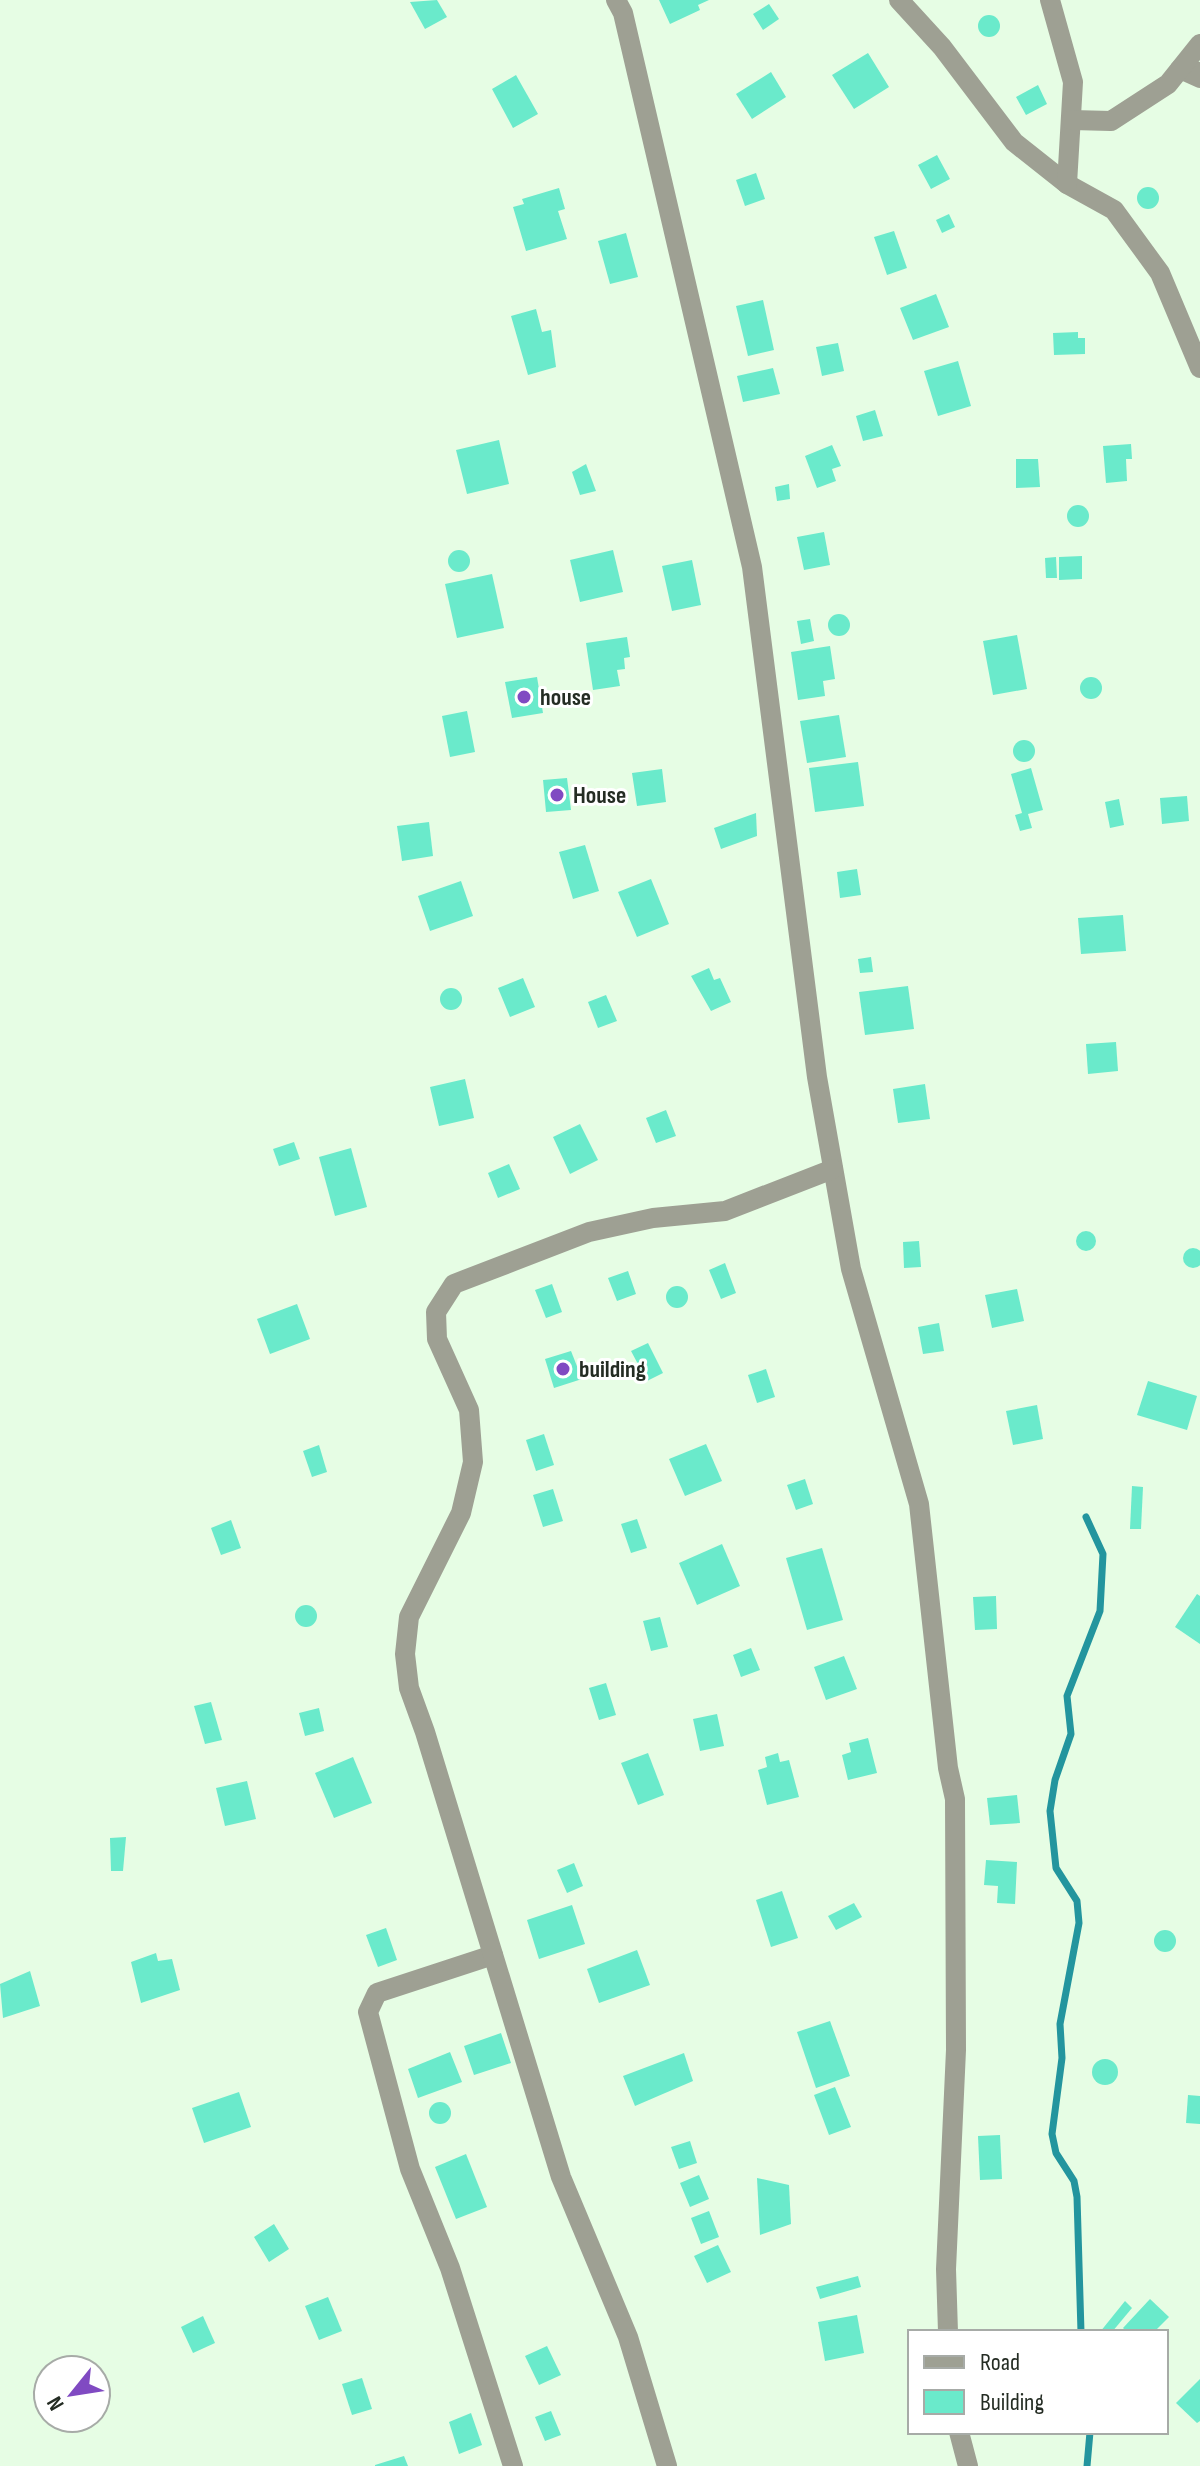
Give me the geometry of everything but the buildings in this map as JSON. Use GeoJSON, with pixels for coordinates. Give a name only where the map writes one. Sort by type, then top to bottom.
{"type":"FeatureCollection","features":[{"type":"Feature","properties":{"kind":"street"},"geometry":{"type":"LineString","coordinates":[[616,0],[623,13],[752,567],[817,1077],[833,1169],[851,1269],[919,1504],[948,1768],[955,1799],[953,2009],[956,2050],[946,2255],[948,2330]]}},
{"type":"Feature","properties":{"kind":"street"},"geometry":{"type":"LineString","coordinates":[[899,0],[942,47],[1014,142],[1067,184],[1114,210],[1160,273],[1200,368]]}},
{"type":"Feature","properties":{"kind":"street"},"geometry":{"type":"LineString","coordinates":[[1050,0],[1073,82],[1067,184]]}},
{"type":"Feature","properties":{"kind":"street"},"geometry":{"type":"LineString","coordinates":[[1072,120],[1111,121],[1168,84],[1193,73],[1200,44]]}},
{"type":"Feature","properties":{"kind":"street"},"geometry":{"type":"LineString","coordinates":[[667,2466],[628,2337],[561,2177],[409,1688],[405,1654],[409,1617],[461,1513],[473,1462],[469,1410],[437,1339],[436,1312],[454,1284],[483,1270],[523,1260],[589,1232],[653,1218],[725,1211],[833,1169]]}},
{"type":"Feature","properties":{"kind":"street"},"geometry":{"type":"LineString","coordinates":[[493,1955],[377,1993],[368,2012],[410,2169],[450,2268],[513,2466]]}},
{"type":"Feature","properties":{"kind":"street"},"geometry":{"type":"LineString","coordinates":[[960,2434],[968,2466]]}},
{"type":"Feature","properties":{"kind":"waterway"},"geometry":{"type":"LineString","coordinates":[[1081,2330],[1077,2197],[1074,2181],[1056,2153],[1052,2134],[1062,2058],[1060,2024],[1079,1923],[1077,1901],[1056,1868],[1050,1811],[1055,1780],[1071,1734],[1067,1696],[1100,1611],[1103,1554],[1086,1517]]}},
{"type":"Feature","properties":{"kind":"waterway"},"geometry":{"type":"LineString","coordinates":[[1087,2466],[1090,2434]]}},
{"type":"Feature","properties":{"kind":"place","name":"house"},"geometry":{"type":"Point","coordinates":[524,697]}},
{"type":"Feature","properties":{"kind":"place","name":"House"},"geometry":{"type":"Point","coordinates":[557,795]}},
{"type":"Feature","properties":{"kind":"place","name":"building"},"geometry":{"type":"Point","coordinates":[563,1369]}}]}
